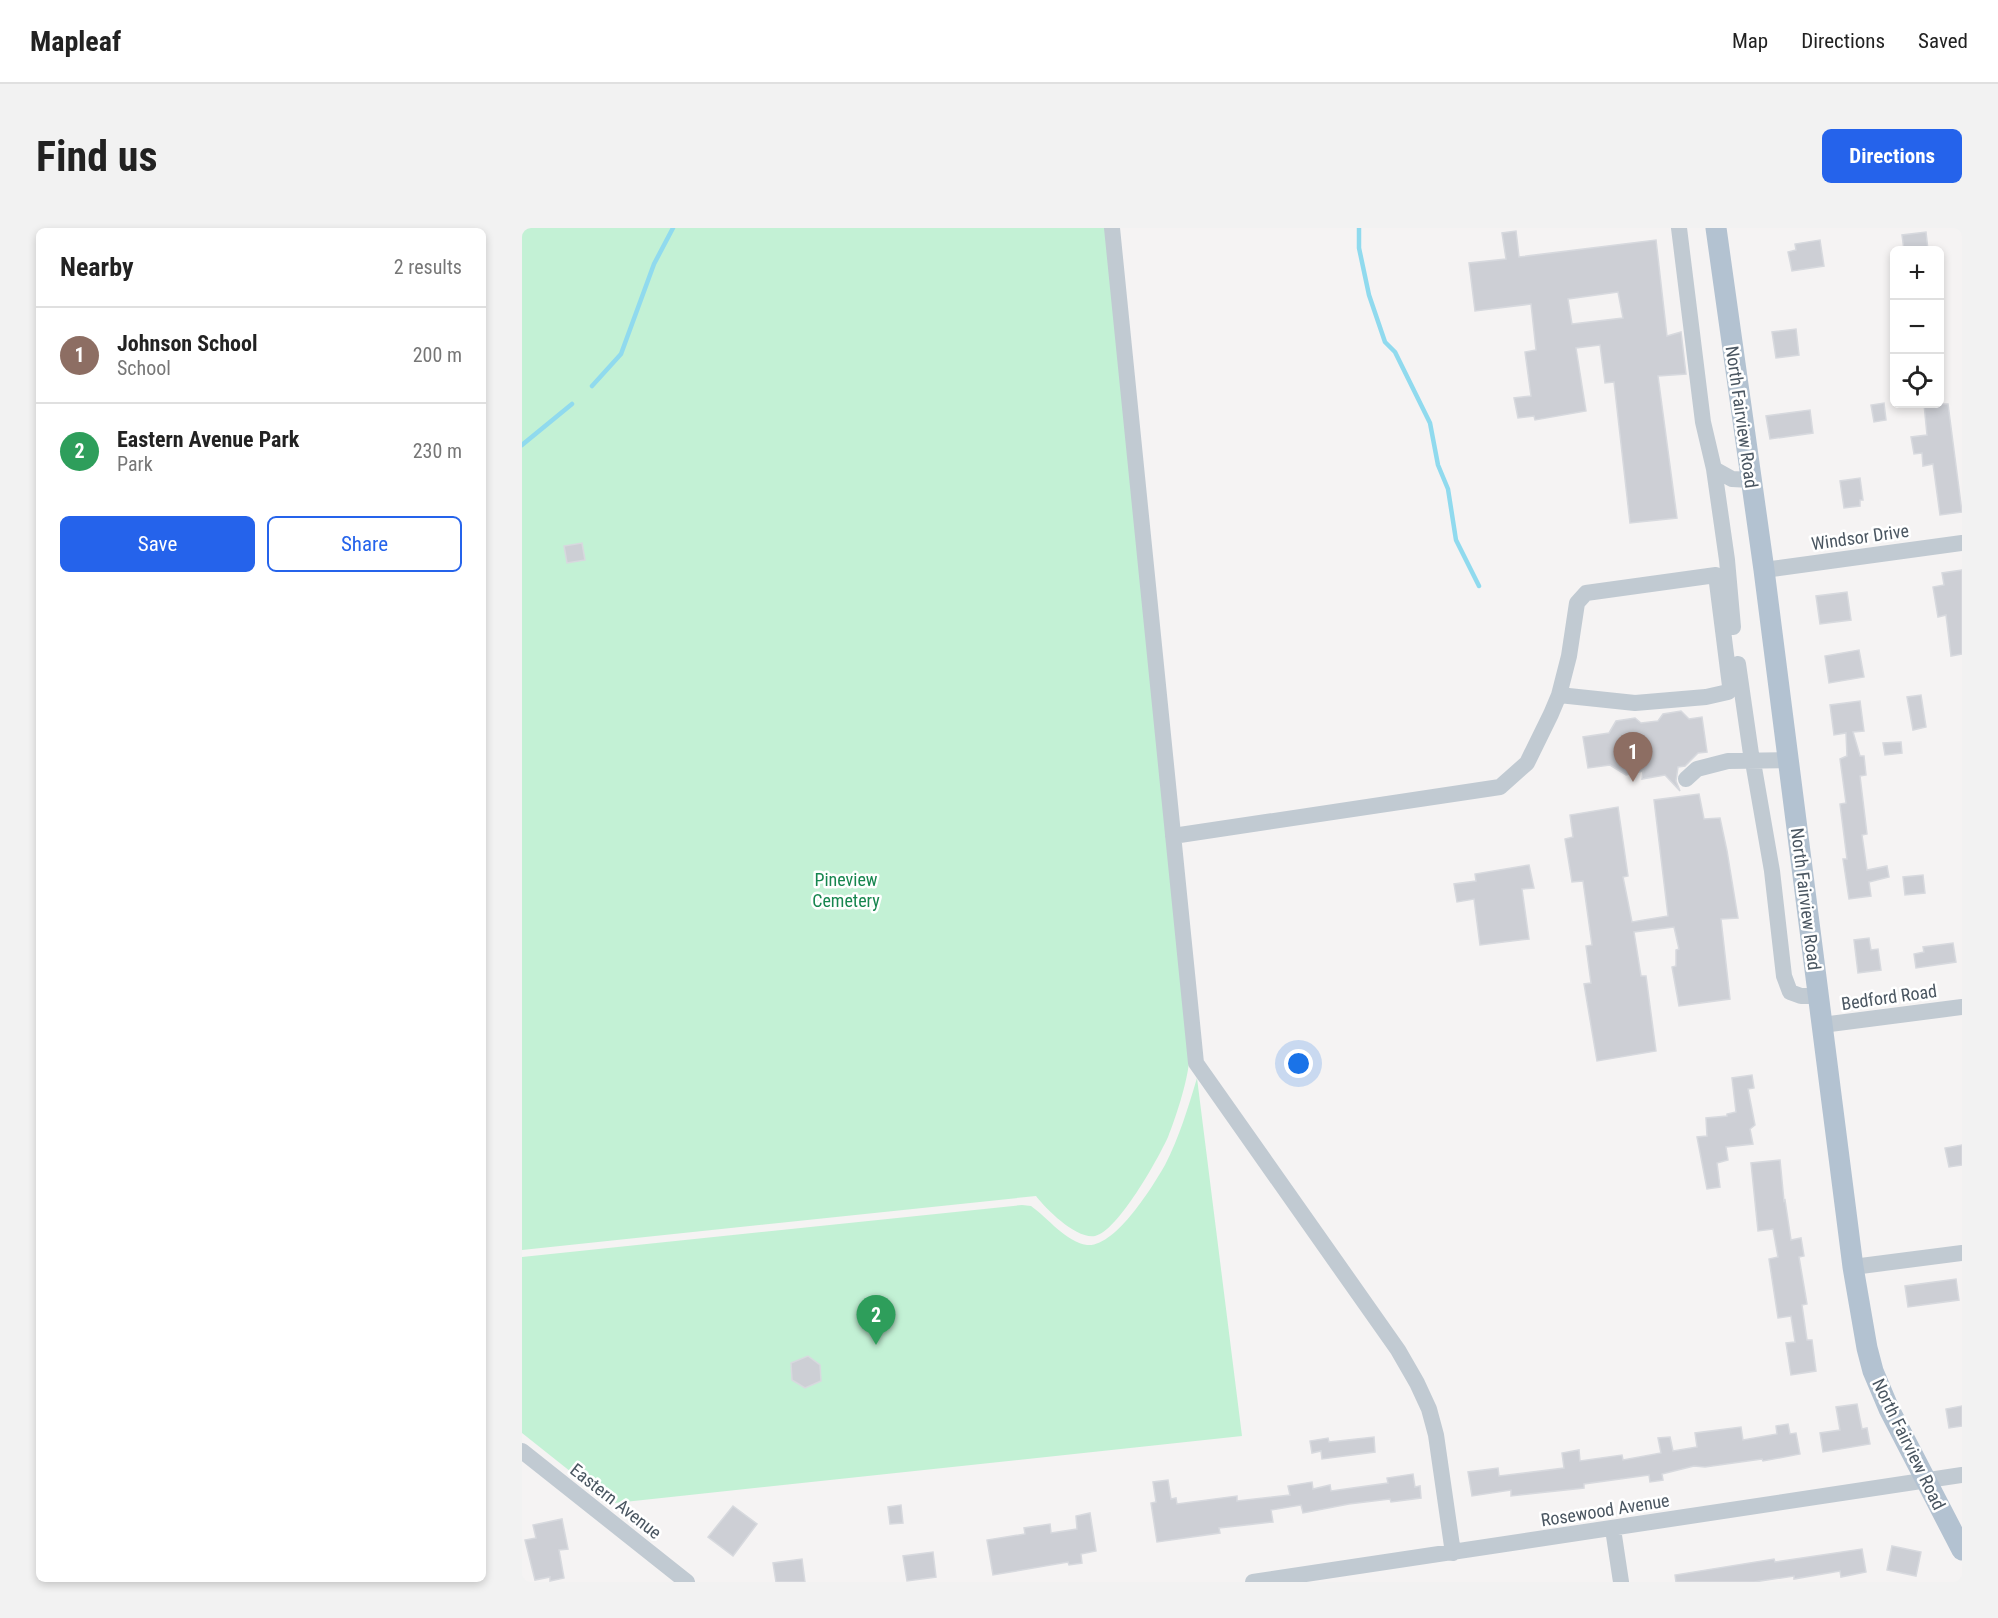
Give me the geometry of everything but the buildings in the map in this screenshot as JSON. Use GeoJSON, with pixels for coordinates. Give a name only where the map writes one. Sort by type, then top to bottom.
{"type":"FeatureCollection","features":[{"type":"Feature","properties":{"kind":"main road","name":"North Fairview Road"},"geometry":{"type":"LineString","coordinates":[[1716,228],[1764,570],[1818,996],[1866,1348],[1889,1409],[1962,1550]]}},
{"type":"Feature","properties":{"kind":"street"},"geometry":{"type":"LineString","coordinates":[[1112,228],[1196,1063],[1398,1350],[1417,1383],[1429,1409],[1436,1435],[1453,1552]]}},
{"type":"Feature","properties":{"kind":"street"},"geometry":{"type":"LineString","coordinates":[[1679,228],[1703,422],[1714,470],[1753,762],[1772,871],[1784,976],[1790,992],[1801,996],[1818,996]]}},
{"type":"Feature","properties":{"kind":"street"},"geometry":{"type":"LineString","coordinates":[[1714,470],[1732,479],[1751,480]]}},
{"type":"Feature","properties":{"kind":"street","name":"Windsor Drive"},"geometry":{"type":"LineString","coordinates":[[1764,570],[1962,543]]}},
{"type":"Feature","properties":{"kind":"street"},"geometry":{"type":"LineString","coordinates":[[1173,836],[1500,787],[1527,763],[1559,695],[1569,656],[1577,603],[1586,593],[1716,575],[1730,686],[1728,692],[1706,697],[1635,703],[1559,695]]}},
{"type":"Feature","properties":{"kind":"street"},"geometry":{"type":"LineString","coordinates":[[1686,779],[1697,769],[1728,761],[1788,760]]}},
{"type":"Feature","properties":{"kind":"street","name":"Bedford Road"},"geometry":{"type":"LineString","coordinates":[[1822,1025],[1962,1007]]}},
{"type":"Feature","properties":{"kind":"street"},"geometry":{"type":"LineString","coordinates":[[1854,1267],[1962,1253]]}},
{"type":"Feature","properties":{"kind":"street","name":"Eastern Avenue"},"geometry":{"type":"LineString","coordinates":[[522,1451],[687,1582]]}},
{"type":"Feature","properties":{"kind":"street","name":"Rosewood Avenue"},"geometry":{"type":"LineString","coordinates":[[1253,1582],[1962,1475]]}},
{"type":"Feature","properties":{"kind":"street"},"geometry":{"type":"LineString","coordinates":[[1613,1529],[1621,1582]]}},
{"type":"Feature","properties":{"kind":"green space","name":"Pineview Cemetery"},"geometry":{"type":"Polygon","coordinates":[[[522,228],[1105,228],[1189,1062],[1181,1100],[1163,1147],[1147,1177],[1126,1208],[1104,1231],[1095,1236],[1079,1233],[1054,1216],[1036,1196],[522,1250],[522,228]]]}},
{"type":"Feature","properties":{"kind":"green space"},"geometry":{"type":"Polygon","coordinates":[[[1197,1078],[1242,1436],[615,1503],[595,1491],[522,1433],[522,1257],[1022,1205],[1031,1206],[1057,1229],[1079,1243],[1087,1245],[1098,1243],[1121,1227],[1159,1175],[1179,1134],[1197,1078]]]}},
{"type":"Feature","properties":{"kind":"waterway"},"geometry":{"type":"LineString","coordinates":[[592,386],[621,354],[654,264],[673,228]]}},
{"type":"Feature","properties":{"kind":"waterway"},"geometry":{"type":"LineString","coordinates":[[1359,228],[1359,248],[1369,295],[1385,342],[1395,352],[1430,423],[1438,465],[1448,489],[1456,540],[1479,586]]}},
{"type":"Feature","properties":{"kind":"waterway"},"geometry":{"type":"LineString","coordinates":[[522,445],[572,404]]}},
{"type":"Feature","properties":{"kind":"place","name":"Johnson School"},"geometry":{"type":"Point","coordinates":[1633,782]}},
{"type":"Feature","properties":{"kind":"place","name":"Eastern Avenue Park"},"geometry":{"type":"Point","coordinates":[876,1345]}}]}
